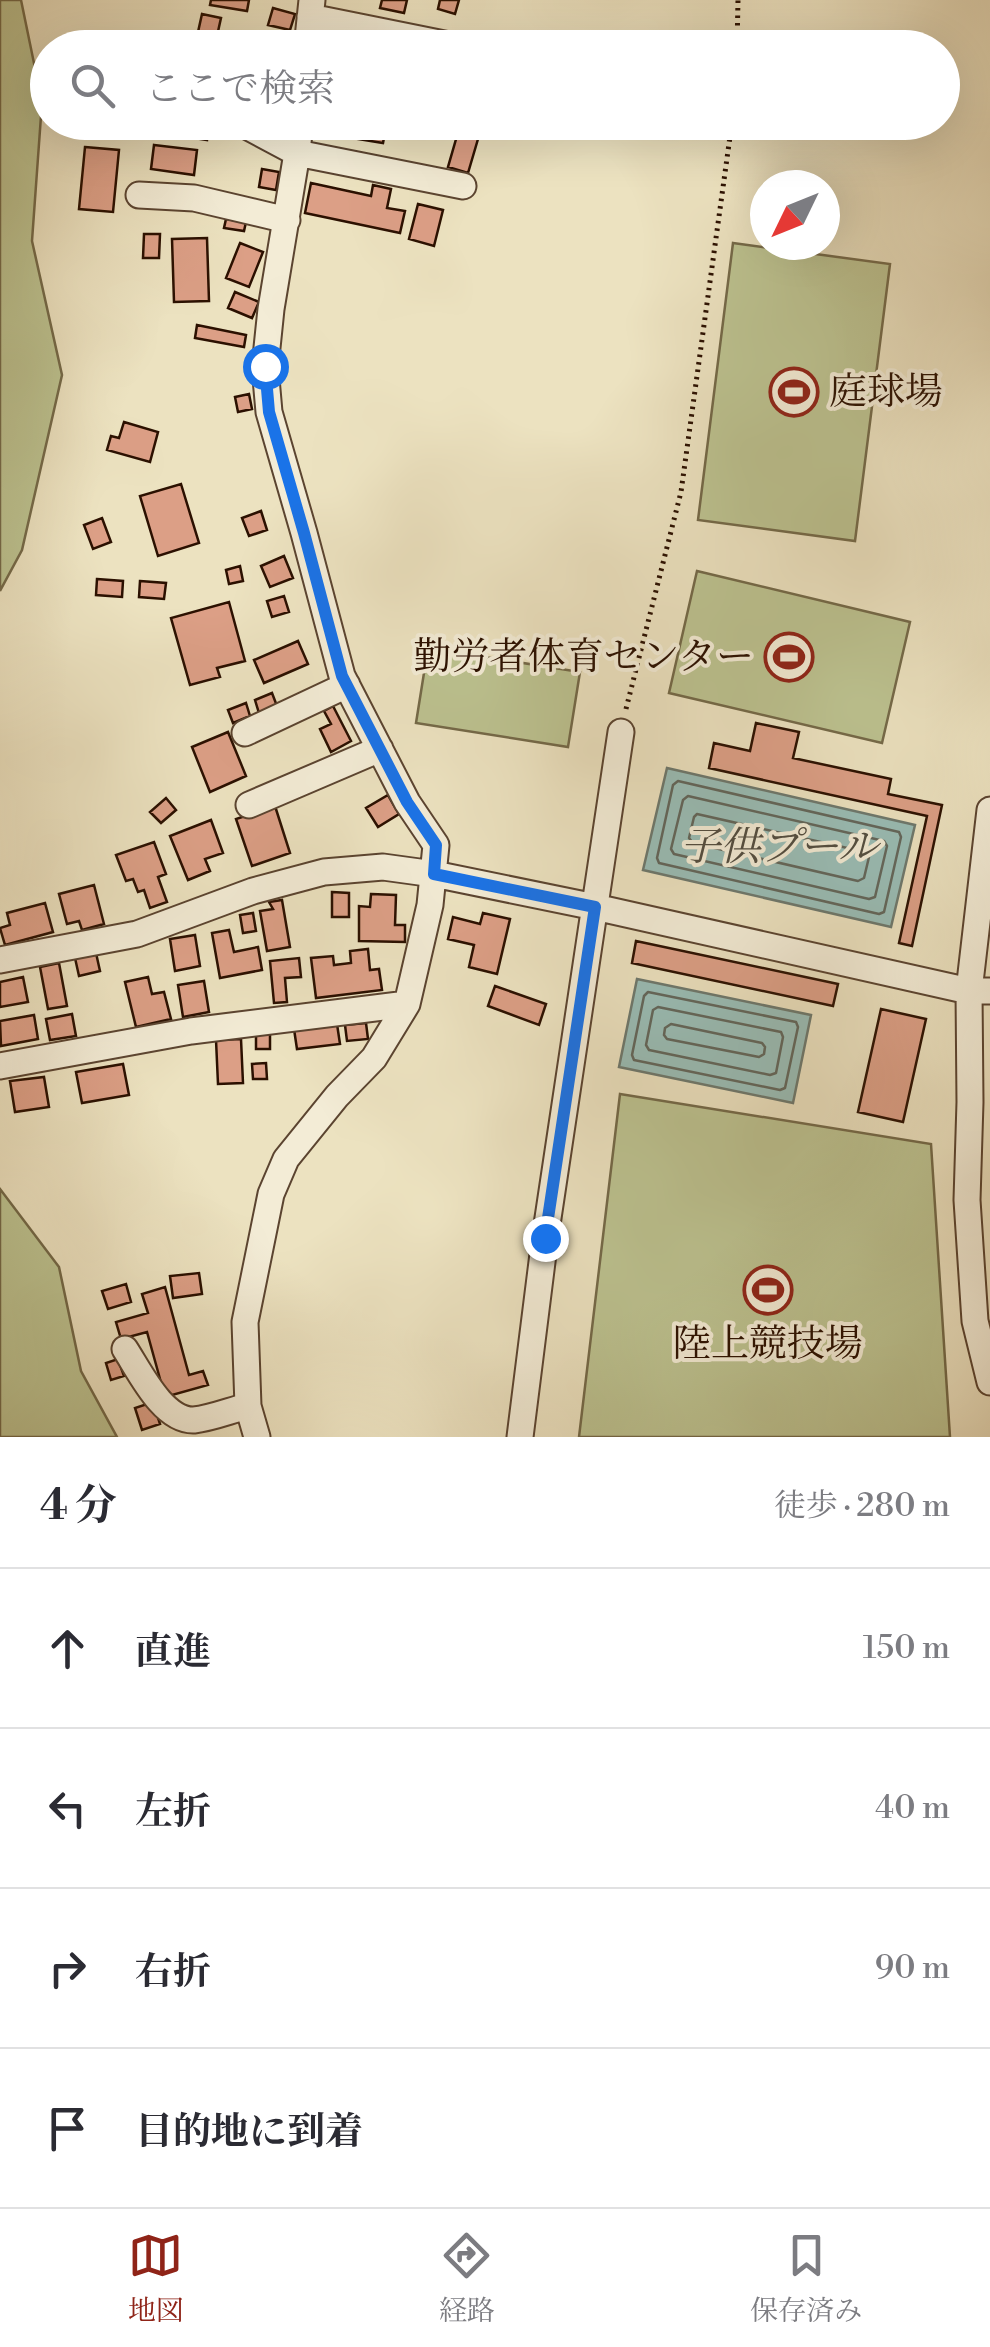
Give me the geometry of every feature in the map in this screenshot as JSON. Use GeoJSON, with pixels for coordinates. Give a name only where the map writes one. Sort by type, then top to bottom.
{"type":"FeatureCollection","features":[{"type":"Feature","properties":{"kind":"street"},"geometry":{"type":"LineString","coordinates":[[311,8],[395,30]]}},
{"type":"Feature","properties":{"kind":"street"},"geometry":{"type":"LineString","coordinates":[[273,140],[297,153],[463,186]]}},
{"type":"Feature","properties":{"kind":"street"},"geometry":{"type":"LineString","coordinates":[[257,1437],[248,1406],[245,1322],[272,1194],[286,1159],[374,1058],[407,1004],[430,904],[436,845],[407,802],[342,676],[269,412],[265,366],[271,309],[298,140]]}},
{"type":"Feature","properties":{"kind":"street"},"geometry":{"type":"LineString","coordinates":[[139,195],[194,198],[287,220]]}},
{"type":"Feature","properties":{"kind":"street"},"geometry":{"type":"LineString","coordinates":[[245,732],[346,685]]}},
{"type":"Feature","properties":{"kind":"street"},"geometry":{"type":"LineString","coordinates":[[520,1437],[545,1238],[621,732]]}},
{"type":"Feature","properties":{"kind":"street"},"geometry":{"type":"LineString","coordinates":[[249,805],[380,750]]}},
{"type":"Feature","properties":{"kind":"street"},"geometry":{"type":"LineString","coordinates":[[990,810],[970,1102],[968,1200],[976,1322],[990,1382]]}},
{"type":"Feature","properties":{"kind":"street"},"geometry":{"type":"LineString","coordinates":[[0,960],[137,934],[253,891],[324,872],[383,867],[595,907],[979,991]]}},
{"type":"Feature","properties":{"kind":"street"},"geometry":{"type":"LineString","coordinates":[[0,1066],[190,1032],[407,1004]]}},
{"type":"Feature","properties":{"kind":"street"},"geometry":{"type":"LineString","coordinates":[[125,1349],[156,1397],[175,1417],[194,1420],[248,1406]]}},
{"type":"Feature","properties":{"kind":"path"},"geometry":{"type":"LineString","coordinates":[[737,30],[738,0]]}},
{"type":"Feature","properties":{"kind":"path"},"geometry":{"type":"LineString","coordinates":[[621,732],[680,492],[729,140]]}},
{"type":"Feature","properties":{"kind":"green space"},"geometry":{"type":"Polygon","coordinates":[[[0,0],[21,0],[30,44],[30,140],[39,140],[32,241],[62,375],[22,550],[0,591],[0,0]]]}},
{"type":"Feature","properties":{"kind":"green space","name":"庭球場"},"geometry":{"type":"Polygon","coordinates":[[[733,243],[750,245],[750,260],[840,257],[890,264],[855,541],[698,520],[733,243]]]}},
{"type":"Feature","properties":{"kind":"green space","name":"勤労者体育センター"},"geometry":{"type":"Polygon","coordinates":[[[697,571],[910,622],[882,743],[669,693],[697,571]]]}},
{"type":"Feature","properties":{"kind":"green space"},"geometry":{"type":"Polygon","coordinates":[[[428,648],[580,672],[568,747],[416,723],[428,648]]]}},
{"type":"Feature","properties":{"kind":"green space","name":"陸上競技場"},"geometry":{"type":"Polygon","coordinates":[[[620,1094],[931,1144],[950,1437],[579,1437],[620,1094]]]}},
{"type":"Feature","properties":{"kind":"green space"},"geometry":{"type":"Polygon","coordinates":[[[0,1189],[59,1267],[81,1371],[117,1437],[0,1437],[0,1189]]]}},
{"type":"Feature","properties":{"kind":"water","name":"子供プール"},"geometry":{"type":"Polygon","coordinates":[[[667,768],[915,825],[891,927],[643,870],[667,768]]]}},
{"type":"Feature","properties":{"kind":"water"},"geometry":{"type":"Polygon","coordinates":[[[637,979],[811,1015],[793,1103],[619,1067],[637,979]]]}},
{"type":"Feature","properties":{"kind":"building"},"geometry":{"type":"Polygon","coordinates":[[[211,0],[249,0],[247,11],[210,5],[211,0]]]}},
{"type":"Feature","properties":{"kind":"building"},"geometry":{"type":"Polygon","coordinates":[[[382,0],[407,0],[404,13],[380,8],[382,0]]]}},
{"type":"Feature","properties":{"kind":"building"},"geometry":{"type":"Polygon","coordinates":[[[440,0],[459,0],[455,14],[438,9],[440,0]]]}},
{"type":"Feature","properties":{"kind":"building"},"geometry":{"type":"Polygon","coordinates":[[[273,8],[295,14],[290,30],[268,25],[273,8]]]}},
{"type":"Feature","properties":{"kind":"building"},"geometry":{"type":"Polygon","coordinates":[[[202,14],[221,18],[218,30],[198,30],[202,14]]]}},
{"type":"Feature","properties":{"kind":"building"},"geometry":{"type":"Polygon","coordinates":[[[456,140],[478,140],[468,173],[448,167],[456,140]]]}},
{"type":"Feature","properties":{"kind":"building"},"geometry":{"type":"Polygon","coordinates":[[[154,145],[197,150],[194,175],[151,169],[154,145]]]}},
{"type":"Feature","properties":{"kind":"building"},"geometry":{"type":"Polygon","coordinates":[[[85,147],[119,150],[113,212],[79,209],[85,147]]]}},
{"type":"Feature","properties":{"kind":"building"},"geometry":{"type":"Polygon","coordinates":[[[262,169],[279,172],[276,190],[259,187],[262,169]]]}},
{"type":"Feature","properties":{"kind":"building"},"geometry":{"type":"Polygon","coordinates":[[[311,183],[371,196],[373,185],[391,189],[387,208],[405,211],[400,233],[305,213],[311,183]]]}},
{"type":"Feature","properties":{"kind":"building"},"geometry":{"type":"Polygon","coordinates":[[[418,204],[443,210],[434,246],[409,239],[418,204]]]}},
{"type":"Feature","properties":{"kind":"building"},"geometry":{"type":"Polygon","coordinates":[[[226,219],[246,222],[244,231],[224,228],[226,219]]]}},
{"type":"Feature","properties":{"kind":"building"},"geometry":{"type":"Polygon","coordinates":[[[144,234],[160,234],[159,258],[143,258],[144,234]]]}},
{"type":"Feature","properties":{"kind":"building"},"geometry":{"type":"Polygon","coordinates":[[[207,238],[209,301],[174,302],[172,239],[207,238]]]}},
{"type":"Feature","properties":{"kind":"building"},"geometry":{"type":"Polygon","coordinates":[[[240,243],[263,252],[249,287],[226,278],[240,243]]]}},
{"type":"Feature","properties":{"kind":"building"},"geometry":{"type":"Polygon","coordinates":[[[235,292],[259,302],[252,318],[228,308],[235,292]]]}},
{"type":"Feature","properties":{"kind":"building"},"geometry":{"type":"Polygon","coordinates":[[[197,325],[246,335],[244,347],[195,338],[197,325]]]}},
{"type":"Feature","properties":{"kind":"building"},"geometry":{"type":"Polygon","coordinates":[[[249,394],[252,409],[238,412],[235,397],[249,394]]]}},
{"type":"Feature","properties":{"kind":"building"},"geometry":{"type":"Polygon","coordinates":[[[124,422],[158,432],[150,462],[107,450],[111,436],[119,438],[124,422]]]}},
{"type":"Feature","properties":{"kind":"building"},"geometry":{"type":"Polygon","coordinates":[[[181,484],[199,543],[158,556],[140,496],[181,484]]]}},
{"type":"Feature","properties":{"kind":"building"},"geometry":{"type":"Polygon","coordinates":[[[261,511],[267,530],[249,536],[242,518],[261,511]]]}},
{"type":"Feature","properties":{"kind":"building"},"geometry":{"type":"Polygon","coordinates":[[[102,518],[111,542],[93,549],[84,525],[102,518]]]}},
{"type":"Feature","properties":{"kind":"building"},"geometry":{"type":"Polygon","coordinates":[[[284,556],[293,578],[270,587],[261,566],[284,556]]]}},
{"type":"Feature","properties":{"kind":"building"},"geometry":{"type":"Polygon","coordinates":[[[240,566],[243,581],[229,584],[226,570],[240,566]]]}},
{"type":"Feature","properties":{"kind":"building"},"geometry":{"type":"Polygon","coordinates":[[[97,579],[123,581],[122,597],[96,595],[97,579]]]}},
{"type":"Feature","properties":{"kind":"building"},"geometry":{"type":"Polygon","coordinates":[[[140,581],[166,583],[164,599],[139,597],[140,581]]]}},
{"type":"Feature","properties":{"kind":"building"},"geometry":{"type":"Polygon","coordinates":[[[284,596],[289,612],[272,617],[267,601],[284,596]]]}},
{"type":"Feature","properties":{"kind":"building"},"geometry":{"type":"Polygon","coordinates":[[[229,602],[245,661],[217,668],[220,677],[190,685],[171,618],[229,602]]]}},
{"type":"Feature","properties":{"kind":"building"},"geometry":{"type":"Polygon","coordinates":[[[298,641],[308,664],[264,683],[254,660],[298,641]]]}},
{"type":"Feature","properties":{"kind":"building"},"geometry":{"type":"Polygon","coordinates":[[[272,693],[277,706],[259,713],[255,700],[272,693]]]}},
{"type":"Feature","properties":{"kind":"building"},"geometry":{"type":"Polygon","coordinates":[[[246,703],[250,716],[233,723],[228,710],[246,703]]]}},
{"type":"Feature","properties":{"kind":"building"},"geometry":{"type":"Polygon","coordinates":[[[333,706],[351,741],[331,752],[320,729],[331,724],[324,711],[333,706]]]}},
{"type":"Feature","properties":{"kind":"building"},"geometry":{"type":"Polygon","coordinates":[[[756,723],[799,732],[793,758],[891,779],[888,794],[942,805],[912,946],[899,943],[927,816],[709,768],[714,743],[750,751],[756,723]]]}},
{"type":"Feature","properties":{"kind":"building"},"geometry":{"type":"Polygon","coordinates":[[[228,732],[246,776],[210,792],[192,747],[228,732]]]}},
{"type":"Feature","properties":{"kind":"building"},"geometry":{"type":"Polygon","coordinates":[[[388,795],[399,814],[378,827],[366,808],[388,795]]]}},
{"type":"Feature","properties":{"kind":"building"},"geometry":{"type":"Polygon","coordinates":[[[166,798],[176,810],[161,823],[150,812],[166,798]]]}},
{"type":"Feature","properties":{"kind":"building"},"geometry":{"type":"Polygon","coordinates":[[[275,806],[290,853],[252,866],[236,819],[275,806]]]}},
{"type":"Feature","properties":{"kind":"building"},"geometry":{"type":"Polygon","coordinates":[[[211,820],[223,853],[205,859],[210,871],[188,880],[170,836],[211,820]]]}},
{"type":"Feature","properties":{"kind":"building"},"geometry":{"type":"Polygon","coordinates":[[[154,842],[166,874],[158,877],[167,902],[150,908],[144,890],[138,892],[133,879],[126,881],[116,855],[154,842]]]}},
{"type":"Feature","properties":{"kind":"building"},"geometry":{"type":"Polygon","coordinates":[[[94,885],[104,924],[82,930],[79,921],[67,924],[59,894],[94,885]]]}},
{"type":"Feature","properties":{"kind":"building"},"geometry":{"type":"Polygon","coordinates":[[[332,892],[349,893],[349,917],[332,917],[332,892]]]}},
{"type":"Feature","properties":{"kind":"building"},"geometry":{"type":"Polygon","coordinates":[[[371,894],[396,895],[395,925],[405,925],[405,942],[359,941],[359,906],[370,907],[371,894]]]}},
{"type":"Feature","properties":{"kind":"building"},"geometry":{"type":"Polygon","coordinates":[[[282,900],[290,947],[267,951],[260,911],[273,909],[269,902],[282,900]]]}},
{"type":"Feature","properties":{"kind":"building"},"geometry":{"type":"Polygon","coordinates":[[[45,903],[53,932],[5,945],[0,928],[10,925],[7,913],[45,903]]]}},
{"type":"Feature","properties":{"kind":"building"},"geometry":{"type":"Polygon","coordinates":[[[253,913],[256,931],[243,933],[240,915],[253,913]]]}},
{"type":"Feature","properties":{"kind":"building"},"geometry":{"type":"Polygon","coordinates":[[[483,913],[510,919],[497,974],[469,967],[474,945],[448,939],[453,917],[480,924],[483,913]]]}},
{"type":"Feature","properties":{"kind":"building"},"geometry":{"type":"Polygon","coordinates":[[[229,930],[234,952],[258,947],[262,970],[220,978],[212,933],[229,930]]]}},
{"type":"Feature","properties":{"kind":"building"},"geometry":{"type":"Polygon","coordinates":[[[195,935],[200,966],[175,971],[170,939],[195,935]]]}},
{"type":"Feature","properties":{"kind":"building"},"geometry":{"type":"Polygon","coordinates":[[[636,941],[838,984],[833,1006],[632,963],[636,941]]]}},
{"type":"Feature","properties":{"kind":"building"},"geometry":{"type":"Polygon","coordinates":[[[368,949],[370,970],[379,969],[382,990],[316,998],[311,958],[333,956],[334,965],[351,963],[350,951],[368,949]]]}},
{"type":"Feature","properties":{"kind":"building"},"geometry":{"type":"Polygon","coordinates":[[[96,953],[100,971],[79,976],[75,958],[96,953]]]}},
{"type":"Feature","properties":{"kind":"building"},"geometry":{"type":"Polygon","coordinates":[[[299,958],[301,977],[285,978],[287,1002],[274,1003],[270,961],[299,958]]]}},
{"type":"Feature","properties":{"kind":"building"},"geometry":{"type":"Polygon","coordinates":[[[59,963],[67,1006],[48,1009],[40,967],[59,963]]]}},
{"type":"Feature","properties":{"kind":"building"},"geometry":{"type":"Polygon","coordinates":[[[23,977],[28,1002],[0,1007],[0,982],[23,977]]]}},
{"type":"Feature","properties":{"kind":"building"},"geometry":{"type":"Polygon","coordinates":[[[148,977],[152,994],[164,992],[171,1019],[136,1027],[125,982],[148,977]]]}},
{"type":"Feature","properties":{"kind":"building"},"geometry":{"type":"Polygon","coordinates":[[[204,981],[209,1012],[183,1017],[178,985],[204,981]]]}},
{"type":"Feature","properties":{"kind":"building"},"geometry":{"type":"Polygon","coordinates":[[[495,986],[546,1004],[539,1025],[488,1006],[495,986]]]}},
{"type":"Feature","properties":{"kind":"building"},"geometry":{"type":"Polygon","coordinates":[[[881,1009],[926,1019],[903,1122],[858,1112],[881,1009]]]}},
{"type":"Feature","properties":{"kind":"building"},"geometry":{"type":"Polygon","coordinates":[[[72,1014],[76,1036],[50,1040],[46,1019],[72,1014]]]}},
{"type":"Feature","properties":{"kind":"building"},"geometry":{"type":"Polygon","coordinates":[[[34,1015],[38,1039],[1,1046],[0,1021],[34,1015]]]}},
{"type":"Feature","properties":{"kind":"building"},"geometry":{"type":"Polygon","coordinates":[[[366,1023],[368,1039],[347,1041],[345,1025],[366,1023]]]}},
{"type":"Feature","properties":{"kind":"building"},"geometry":{"type":"Polygon","coordinates":[[[337,1024],[340,1044],[297,1049],[294,1029],[337,1024]]]}},
{"type":"Feature","properties":{"kind":"building"},"geometry":{"type":"Polygon","coordinates":[[[256,1033],[270,1033],[270,1049],[256,1049],[256,1033]]]}},
{"type":"Feature","properties":{"kind":"building"},"geometry":{"type":"Polygon","coordinates":[[[241,1039],[243,1083],[218,1084],[216,1040],[241,1039]]]}},
{"type":"Feature","properties":{"kind":"building"},"geometry":{"type":"Polygon","coordinates":[[[266,1063],[267,1079],[253,1079],[252,1064],[266,1063]]]}},
{"type":"Feature","properties":{"kind":"building"},"geometry":{"type":"Polygon","coordinates":[[[123,1064],[129,1095],[82,1103],[76,1072],[123,1064]]]}},
{"type":"Feature","properties":{"kind":"building"},"geometry":{"type":"Polygon","coordinates":[[[44,1077],[49,1107],[15,1112],[10,1081],[44,1077]]]}},
{"type":"Feature","properties":{"kind":"building"},"geometry":{"type":"Polygon","coordinates":[[[199,1273],[202,1294],[173,1298],[170,1276],[199,1273]]]}},
{"type":"Feature","properties":{"kind":"building"},"geometry":{"type":"Polygon","coordinates":[[[126,1284],[131,1302],[108,1309],[102,1291],[126,1284]]]}},
{"type":"Feature","properties":{"kind":"building"},"geometry":{"type":"Polygon","coordinates":[[[165,1287],[189,1375],[203,1371],[208,1385],[165,1397],[147,1332],[121,1339],[116,1322],[148,1313],[142,1294],[165,1287]]]}},
{"type":"Feature","properties":{"kind":"building"},"geometry":{"type":"Polygon","coordinates":[[[118,1359],[124,1376],[111,1380],[106,1363],[118,1359]]]}},
{"type":"Feature","properties":{"kind":"building"},"geometry":{"type":"Polygon","coordinates":[[[153,1402],[160,1424],[142,1430],[135,1408],[153,1402]]]}},
{"type":"Feature","properties":{"kind":"place","name":"庭球場"},"geometry":{"type":"Point","coordinates":[794,392]}},
{"type":"Feature","properties":{"kind":"place","name":"勤労者体育センター"},"geometry":{"type":"Point","coordinates":[789,657]}},
{"type":"Feature","properties":{"kind":"place","name":"陸上競技場"},"geometry":{"type":"Point","coordinates":[768,1290]}},
{"type":"Feature","properties":{"kind":"route"},"geometry":{"type":"LineString","coordinates":[[265,366],[269,412],[342,676],[407,802],[436,845],[434,874],[595,907],[545,1238]]}}]}
